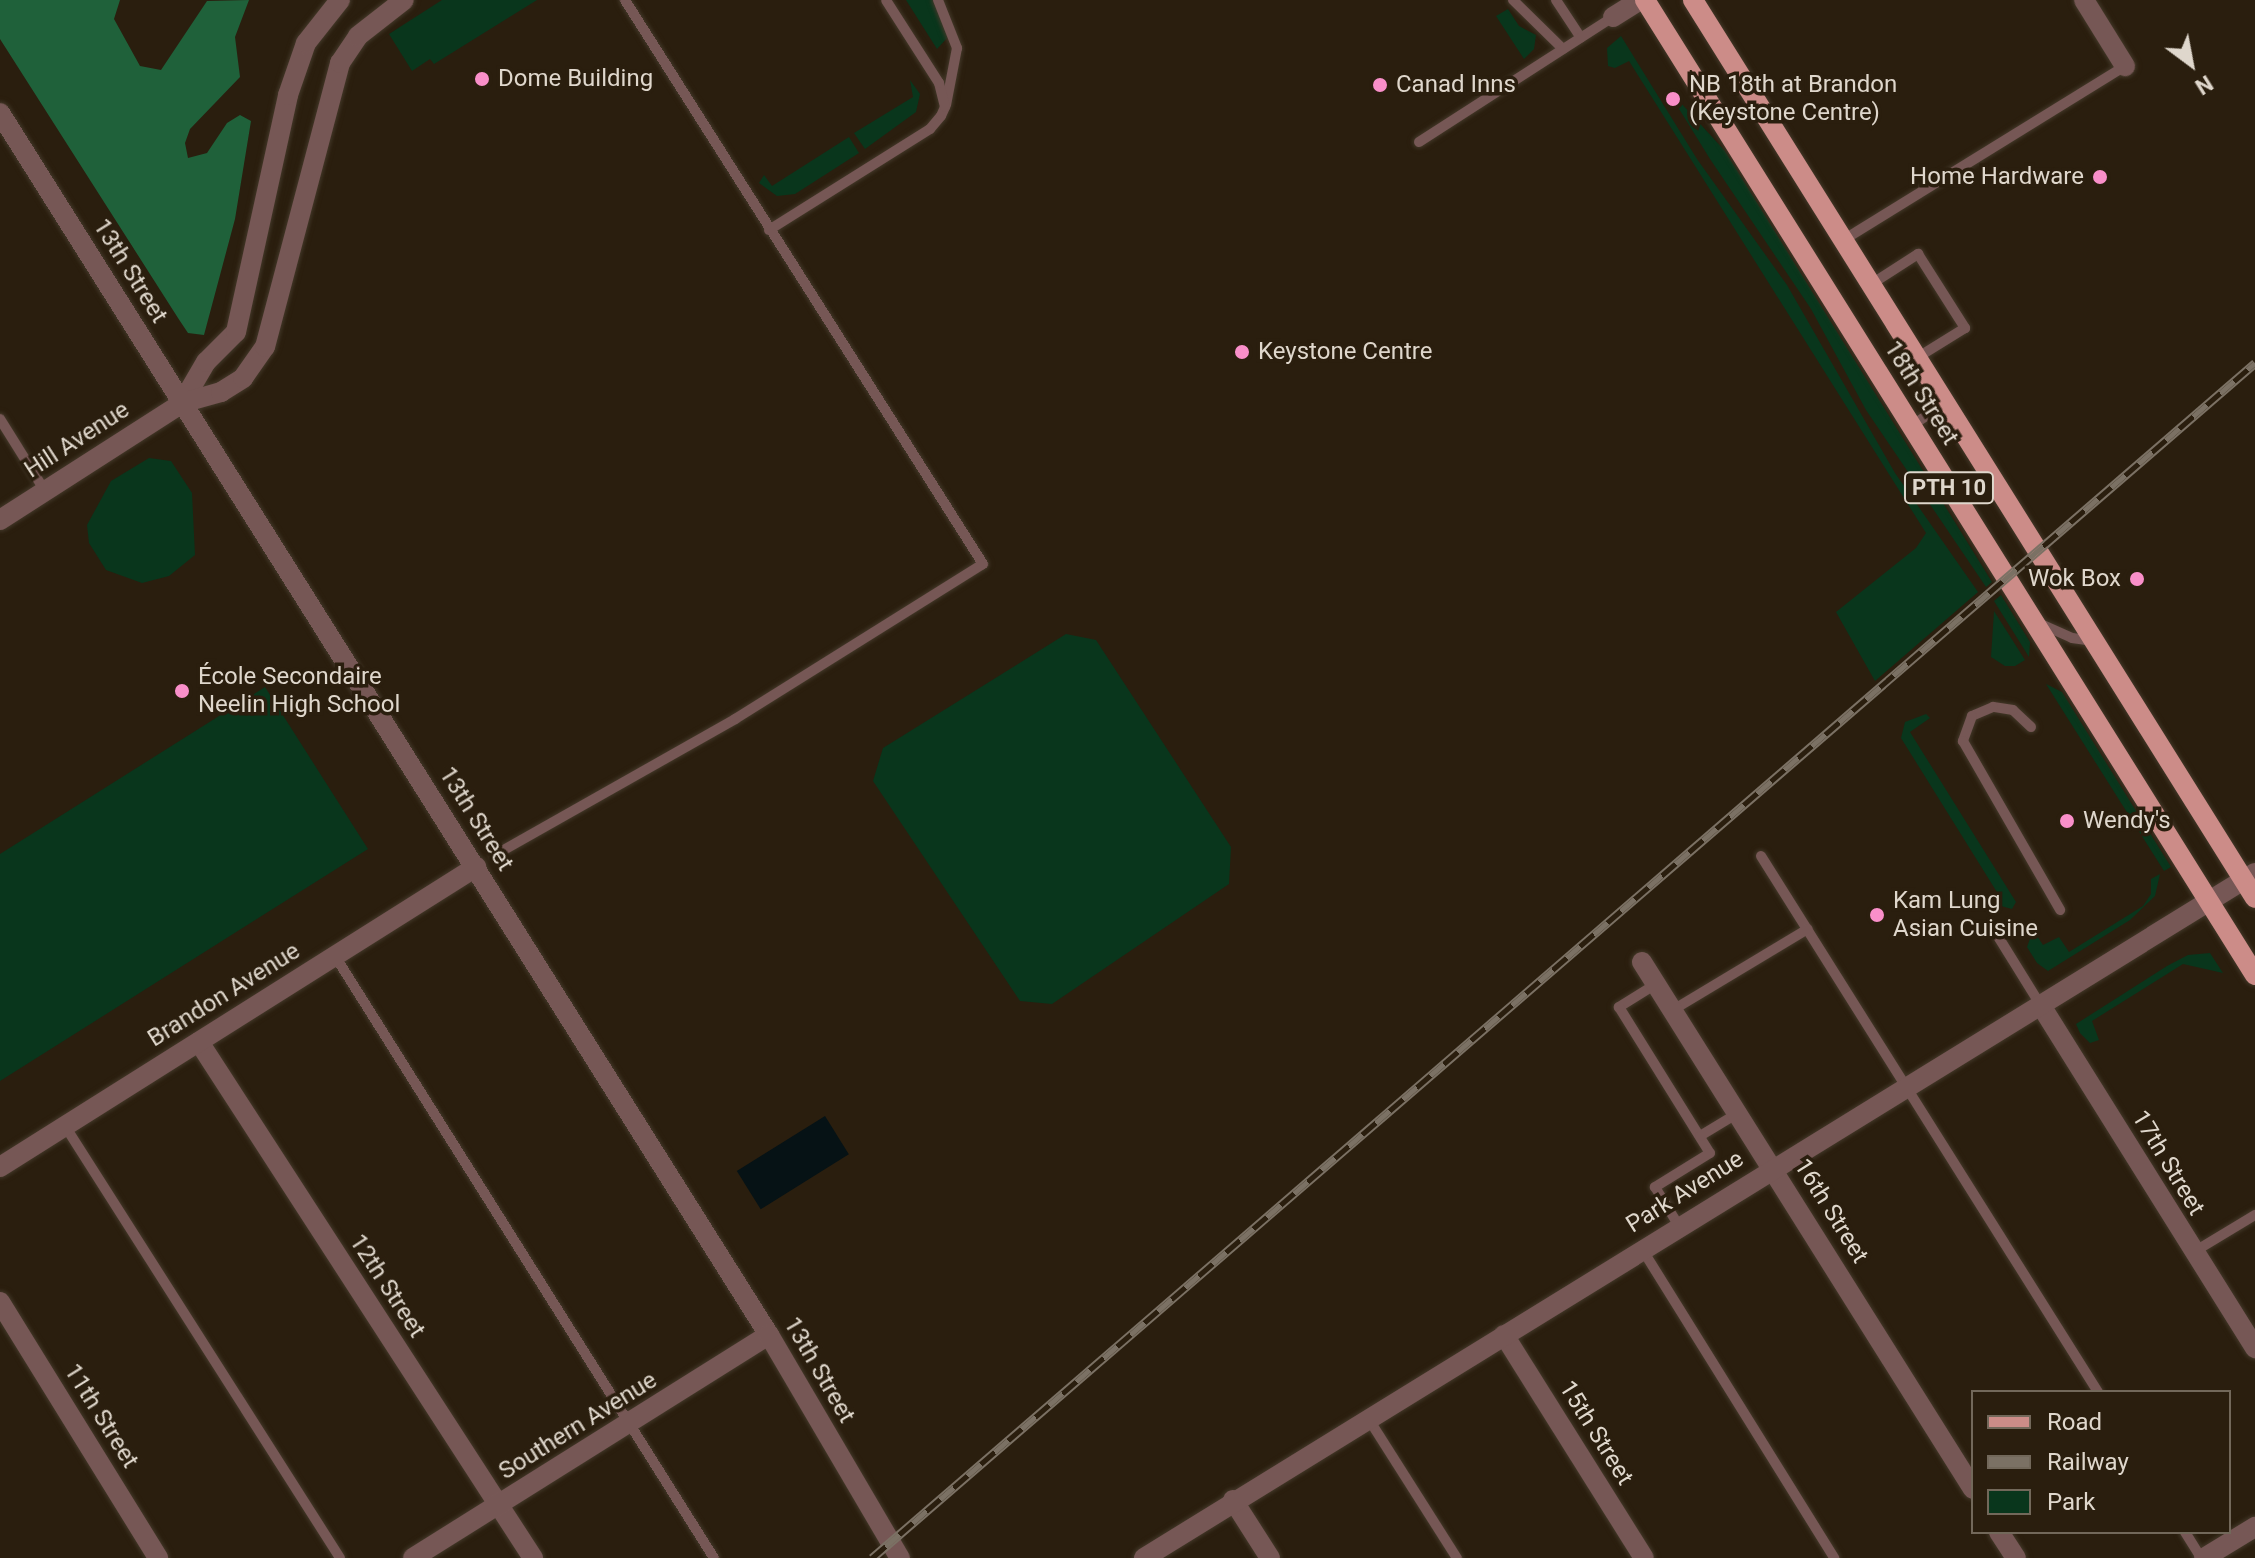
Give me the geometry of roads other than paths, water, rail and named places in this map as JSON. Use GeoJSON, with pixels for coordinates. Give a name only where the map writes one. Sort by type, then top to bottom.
{"type":"FeatureCollection","features":[{"type":"Feature","properties":{"kind":"main road","name":"18th Street"},"geometry":{"type":"LineString","coordinates":[[1643,0],[2255,975]]}},
{"type":"Feature","properties":{"kind":"main road","name":"18th Street"},"geometry":{"type":"LineString","coordinates":[[1693,0],[1873,283],[2094,641],[2249,877],[2255,898]]}},
{"type":"Feature","properties":{"kind":"street"},"geometry":{"type":"LineString","coordinates":[[182,403],[206,362],[236,332],[288,95],[306,43],[340,0]]}},
{"type":"Feature","properties":{"kind":"street"},"geometry":{"type":"LineString","coordinates":[[182,403],[221,392],[243,378],[265,347],[340,63],[358,36],[404,0]]}},
{"type":"Feature","properties":{"kind":"street"},"geometry":{"type":"LineString","coordinates":[[1613,17],[1643,0]]}},
{"type":"Feature","properties":{"kind":"street"},"geometry":{"type":"LineString","coordinates":[[2084,0],[2125,66]]}},
{"type":"Feature","properties":{"kind":"street","name":"13th Street"},"geometry":{"type":"LineString","coordinates":[[0,113],[769,1335],[900,1558]]}},
{"type":"Feature","properties":{"kind":"street","name":"Hill Avenue"},"geometry":{"type":"LineString","coordinates":[[0,520],[182,403]]}},
{"type":"Feature","properties":{"kind":"street","name":"Brandon Avenue"},"geometry":{"type":"LineString","coordinates":[[0,1167],[476,867]]}},
{"type":"Feature","properties":{"kind":"street","name":"Park Avenue"},"geometry":{"type":"LineString","coordinates":[[1144,1558],[1233,1500],[2249,877]]}},
{"type":"Feature","properties":{"kind":"street","name":"16th Street"},"geometry":{"type":"LineString","coordinates":[[1642,962],[1971,1486]]}},
{"type":"Feature","properties":{"kind":"street","name":"17th Street"},"geometry":{"type":"LineString","coordinates":[[2040,1004],[2192,1253],[2255,1348]]}},
{"type":"Feature","properties":{"kind":"street","name":"12th Street"},"geometry":{"type":"LineString","coordinates":[[199,1042],[533,1558]]}},
{"type":"Feature","properties":{"kind":"street","name":"11th Street"},"geometry":{"type":"LineString","coordinates":[[0,1302],[158,1558]]}},
{"type":"Feature","properties":{"kind":"street","name":"Southern Avenue"},"geometry":{"type":"LineString","coordinates":[[413,1558],[769,1335]]}},
{"type":"Feature","properties":{"kind":"street","name":"15th Street"},"geometry":{"type":"LineString","coordinates":[[1504,1335],[1644,1558]]}},
{"type":"Feature","properties":{"kind":"street"},"geometry":{"type":"LineString","coordinates":[[1233,1500],[1270,1558]]}},
{"type":"Feature","properties":{"kind":"street"},"geometry":{"type":"LineString","coordinates":[[2202,1558],[2255,1527]]}},
{"type":"Feature","properties":{"kind":"street"},"geometry":{"type":"LineString","coordinates":[[2000,1534],[2016,1558]]}},
{"type":"Feature","properties":{"kind":"lane"},"geometry":{"type":"LineString","coordinates":[[495,855],[735,719],[983,564],[625,0]]}},
{"type":"Feature","properties":{"kind":"lane"},"geometry":{"type":"LineString","coordinates":[[886,0],[939,83],[945,107]]}},
{"type":"Feature","properties":{"kind":"lane"},"geometry":{"type":"LineString","coordinates":[[769,230],[930,129],[945,107],[957,48],[938,0]]}},
{"type":"Feature","properties":{"kind":"lane"},"geometry":{"type":"LineString","coordinates":[[1513,0],[1563,49]]}},
{"type":"Feature","properties":{"kind":"lane"},"geometry":{"type":"LineString","coordinates":[[1556,0],[1581,38]]}},
{"type":"Feature","properties":{"kind":"lane"},"geometry":{"type":"LineString","coordinates":[[1419,142],[1613,17]]}},
{"type":"Feature","properties":{"kind":"lane"},"geometry":{"type":"LineString","coordinates":[[1845,239],[2125,66]]}},
{"type":"Feature","properties":{"kind":"lane"},"geometry":{"type":"LineString","coordinates":[[1873,283],[1918,254],[1965,328],[1918,357]]}},
{"type":"Feature","properties":{"kind":"lane"},"geometry":{"type":"LineString","coordinates":[[1911,426],[1947,403]]}},
{"type":"Feature","properties":{"kind":"lane"},"geometry":{"type":"LineString","coordinates":[[0,419],[45,491]]}},
{"type":"Feature","properties":{"kind":"lane"},"geometry":{"type":"LineString","coordinates":[[2026,611],[2054,632],[2094,641]]}},
{"type":"Feature","properties":{"kind":"lane"},"geometry":{"type":"LineString","coordinates":[[2031,727],[2013,710],[1993,707],[1972,716],[1963,741],[2060,910]]}},
{"type":"Feature","properties":{"kind":"lane"},"geometry":{"type":"LineString","coordinates":[[1761,856],[2097,1390]]}},
{"type":"Feature","properties":{"kind":"lane"},"geometry":{"type":"LineString","coordinates":[[1673,1010],[1808,929]]}},
{"type":"Feature","properties":{"kind":"lane"},"geometry":{"type":"LineString","coordinates":[[1999,938],[2040,1004]]}},
{"type":"Feature","properties":{"kind":"lane"},"geometry":{"type":"LineString","coordinates":[[335,956],[632,1422],[714,1558]]}},
{"type":"Feature","properties":{"kind":"lane"},"geometry":{"type":"LineString","coordinates":[[1656,984],[1619,1007],[1710,1153],[1655,1187],[1679,1226]]}},
{"type":"Feature","properties":{"kind":"lane"},"geometry":{"type":"LineString","coordinates":[[1700,1136],[1738,1113]]}},
{"type":"Feature","properties":{"kind":"lane"},"geometry":{"type":"LineString","coordinates":[[65,1126],[340,1558]]}},
{"type":"Feature","properties":{"kind":"lane"},"geometry":{"type":"LineString","coordinates":[[2192,1253],[2255,1215]]}},
{"type":"Feature","properties":{"kind":"lane"},"geometry":{"type":"LineString","coordinates":[[1642,1249],[1834,1558]]}},
{"type":"Feature","properties":{"kind":"lane"},"geometry":{"type":"LineString","coordinates":[[1368,1418],[1457,1558]]}},
{"type":"Feature","properties":{"kind":"lane"},"geometry":{"type":"LineString","coordinates":[[2186,1534],[2202,1558]]}},
{"type":"Feature","properties":{"kind":"railway"},"geometry":{"type":"LineString","coordinates":[[872,1558],[2255,363]]}},
{"type":"Feature","properties":{"kind":"place","name":"Dome Building"},"geometry":{"type":"Point","coordinates":[482,79]}},
{"type":"Feature","properties":{"kind":"place","name":"Canad Inns"},"geometry":{"type":"Point","coordinates":[1380,85]}},
{"type":"Feature","properties":{"kind":"place","name":"NB 18th at Brandon (Keystone Centre)"},"geometry":{"type":"Point","coordinates":[1673,99]}},
{"type":"Feature","properties":{"kind":"place","name":"Home Hardware"},"geometry":{"type":"Point","coordinates":[2100,177]}},
{"type":"Feature","properties":{"kind":"place","name":"Keystone Centre"},"geometry":{"type":"Point","coordinates":[1242,352]}},
{"type":"Feature","properties":{"kind":"place","name":"Wok Box"},"geometry":{"type":"Point","coordinates":[2137,579]}},
{"type":"Feature","properties":{"kind":"place","name":"École Secondaire Neelin High School"},"geometry":{"type":"Point","coordinates":[182,691]}},
{"type":"Feature","properties":{"kind":"place","name":"Wendy's"},"geometry":{"type":"Point","coordinates":[2067,821]}},
{"type":"Feature","properties":{"kind":"place","name":"Kam Lung Asian Cuisine"},"geometry":{"type":"Point","coordinates":[1877,915]}}]}
